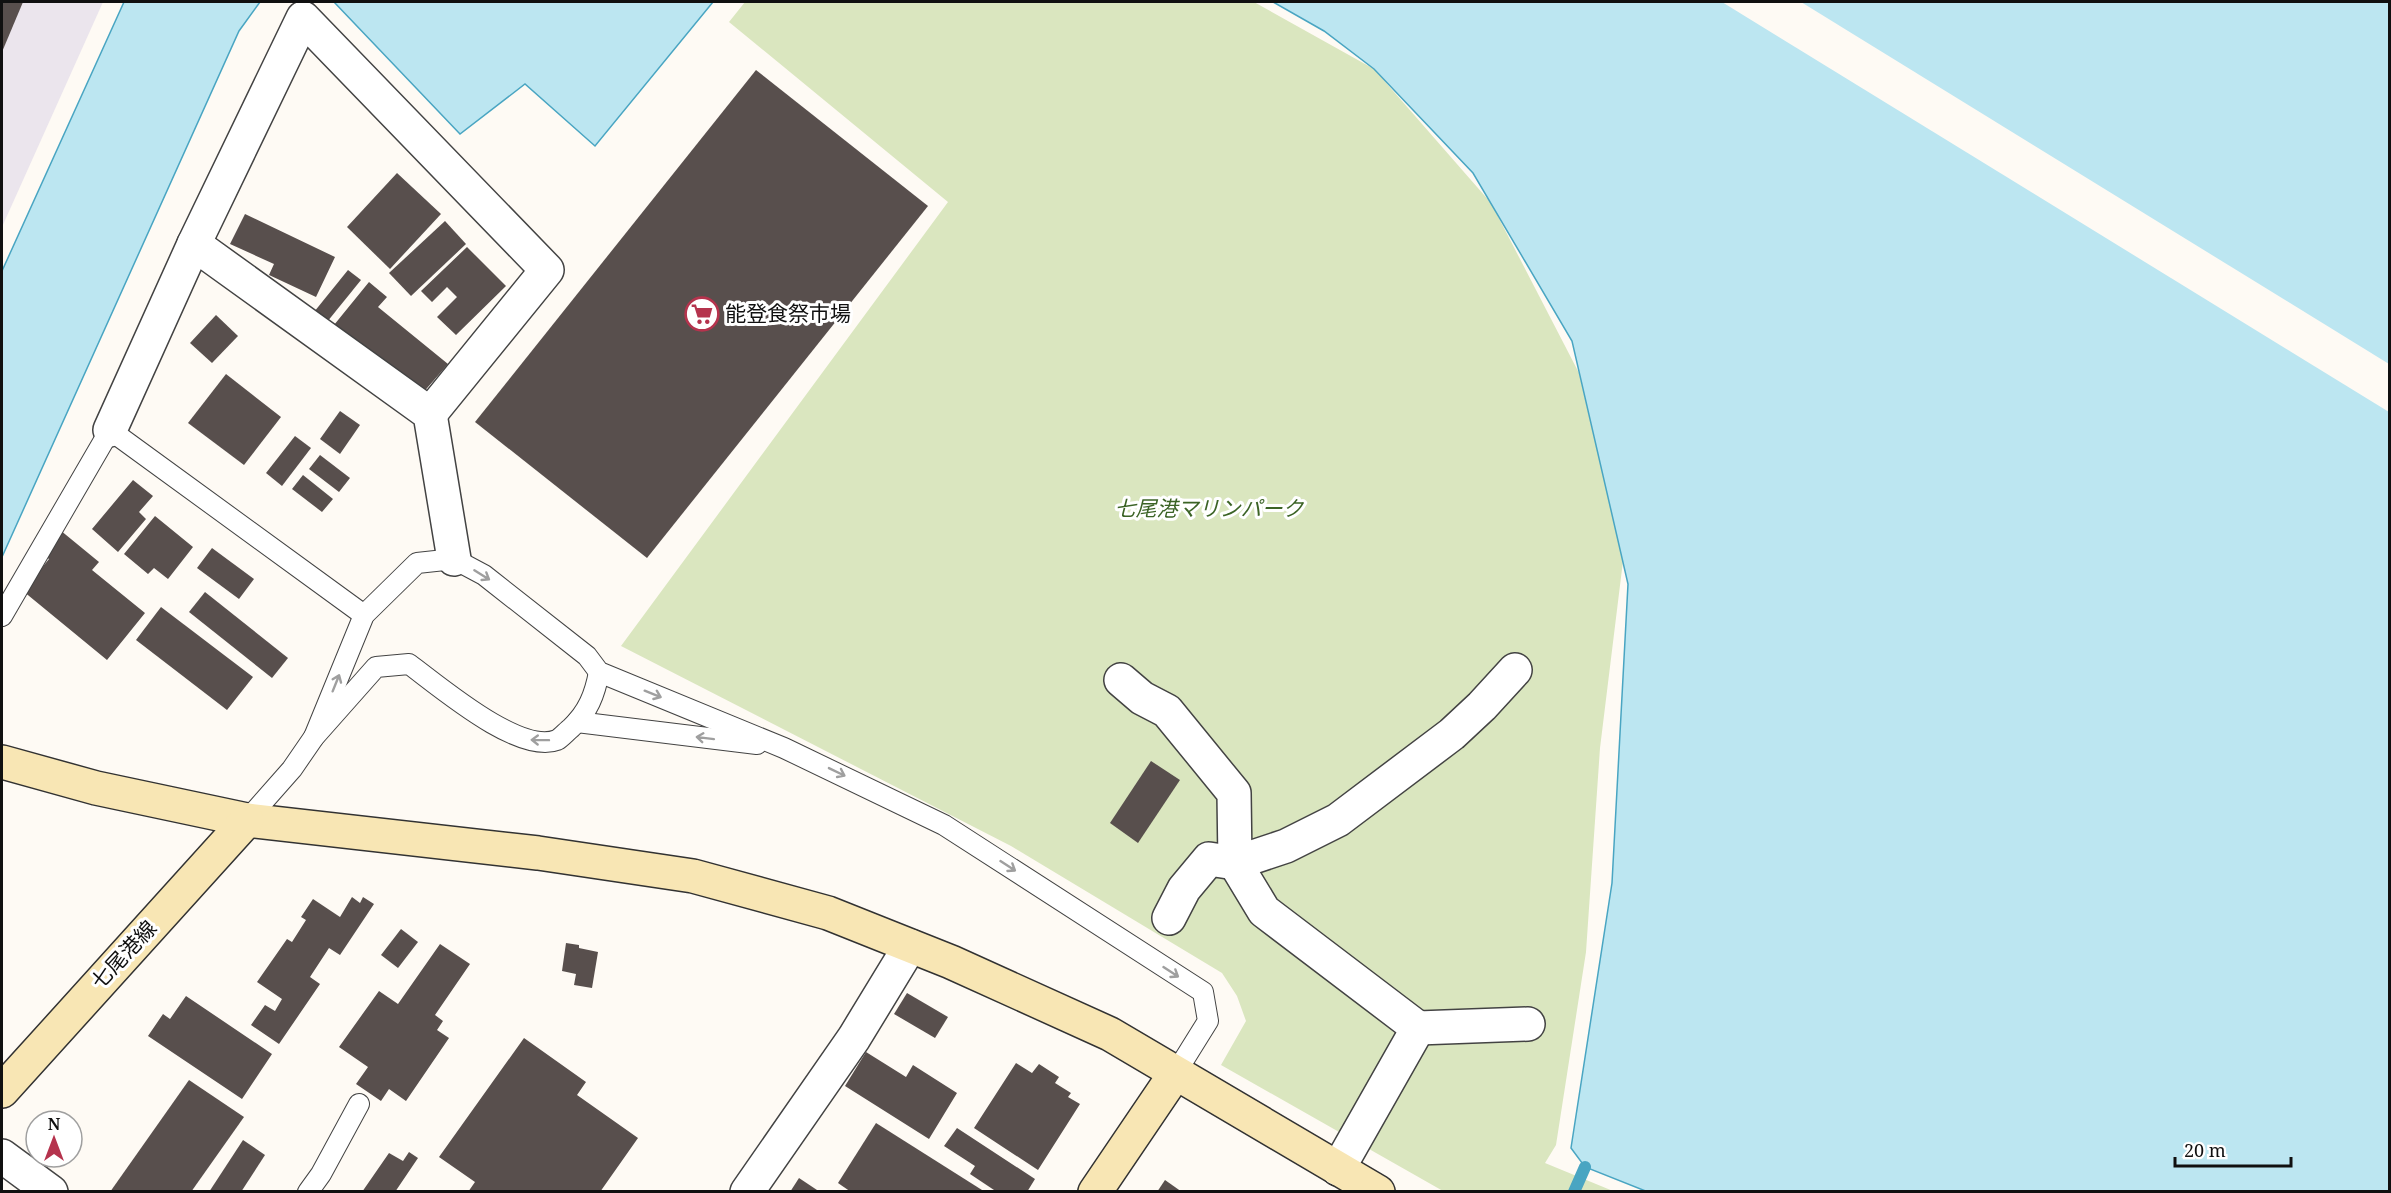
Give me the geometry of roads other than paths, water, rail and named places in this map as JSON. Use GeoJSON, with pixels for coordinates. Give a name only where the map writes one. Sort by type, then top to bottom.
{"type":"FeatureCollection","features":[{"type":"Feature","properties":{"kind":"street"},"geometry":{"type":"LineString","coordinates":[[110,430],[195,244],[303,18],[547,270],[430,414]]}},
{"type":"Feature","properties":{"kind":"street"},"geometry":{"type":"LineString","coordinates":[[195,244],[430,414],[454,559]]}},
{"type":"Feature","properties":{"kind":"street"},"geometry":{"type":"LineString","coordinates":[[1169,918],[1184,889],[1209,859],[1235,863],[1286,846],[1338,820],[1452,734],[1515,670]]}},
{"type":"Feature","properties":{"kind":"street"},"geometry":{"type":"LineString","coordinates":[[1121,680],[1142,698],[1167,711],[1234,793],[1235,863],[1264,911],[1418,1028],[1528,1024]]}},
{"type":"Feature","properties":{"kind":"street"},"geometry":{"type":"LineString","coordinates":[[2,762],[96,788],[247,820],[538,853],[693,876],[828,913],[1029,996],[1110,1034],[1377,1191]]}},
{"type":"Feature","properties":{"kind":"street","name":"七尾港線"},"geometry":{"type":"LineString","coordinates":[[2,1091],[247,820]]}},
{"type":"Feature","properties":{"kind":"street"},"geometry":{"type":"LineString","coordinates":[[747,1191],[854,1038],[910,946]]}},
{"type":"Feature","properties":{"kind":"street"},"geometry":{"type":"LineString","coordinates":[[1338,1168],[1418,1028]]}},
{"type":"Feature","properties":{"kind":"street"},"geometry":{"type":"LineString","coordinates":[[1095,1191],[1175,1074]]}},
{"type":"Feature","properties":{"kind":"street"},"geometry":{"type":"LineString","coordinates":[[2,1156],[51,1191]]}},
{"type":"Feature","properties":{"kind":"lane"},"geometry":{"type":"LineString","coordinates":[[2,616],[110,430],[364,615]]}},
{"type":"Feature","properties":{"kind":"lane"},"geometry":{"type":"LineString","coordinates":[[314,737],[364,615],[417,563],[454,559],[484,575],[587,656],[599,672],[784,748],[945,825],[1203,992],[1208,1021],[1175,1074]]}},
{"type":"Feature","properties":{"kind":"lane"},"geometry":{"type":"LineString","coordinates":[[247,820],[292,769],[314,737],[376,667],[409,664],[504,732],[533,741],[557,740],[577,722],[594,698],[599,672]]}},
{"type":"Feature","properties":{"kind":"lane"},"geometry":{"type":"LineString","coordinates":[[577,722],[784,748]]}},
{"type":"Feature","properties":{"kind":"lane"},"geometry":{"type":"LineString","coordinates":[[308,1191],[321,1174],[359,1104]]}},
{"type":"Feature","properties":{"kind":"water"},"geometry":{"type":"Polygon","coordinates":[[[124,2],[260,2],[239,31],[2,557],[2,271],[124,2]]]}},
{"type":"Feature","properties":{"kind":"water"},"geometry":{"type":"Polygon","coordinates":[[[334,2],[713,2],[595,146],[525,84],[460,134],[334,2]]]}},
{"type":"Feature","properties":{"kind":"water"},"geometry":{"type":"Polygon","coordinates":[[[1273,2],[2389,2],[2389,1191],[1648,1192],[1585,1167],[1571,1148],[1612,883],[1628,584],[1572,341],[1473,173],[1374,69],[1324,31],[1273,2]]]}},
{"type":"Feature","properties":{"kind":"waterway"},"geometry":{"type":"LineString","coordinates":[[1574,1192],[1585,1167]]}},
{"type":"Feature","properties":{"kind":"place","name":"能登食祭市場"},"geometry":{"type":"Point","coordinates":[702,314]}},
{"type":"Feature","properties":{"kind":"park label","name":"七尾港マリンパーク"},"geometry":{"type":"Point","coordinates":[1209,509]}}]}
